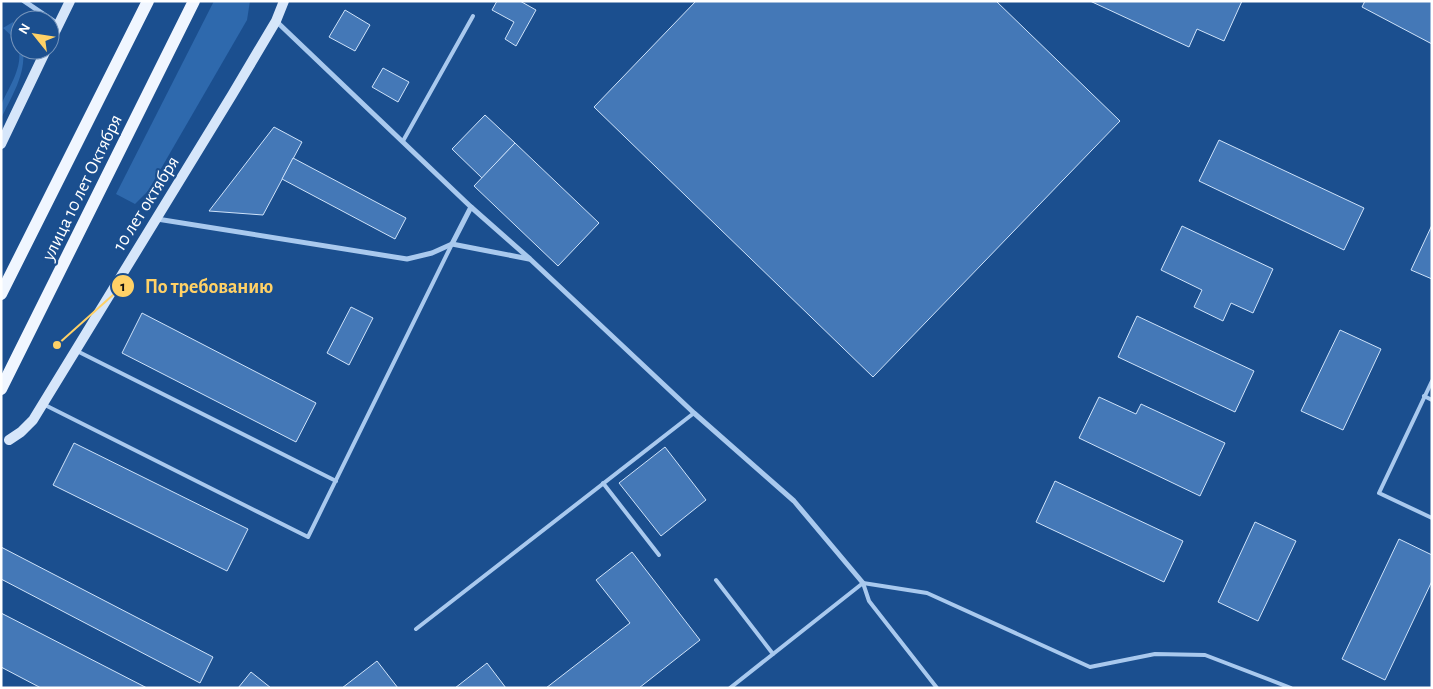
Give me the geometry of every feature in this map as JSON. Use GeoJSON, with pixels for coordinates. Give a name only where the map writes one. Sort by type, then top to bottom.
{"type":"FeatureCollection","features":[{"type":"Feature","properties":{"kind":"main road","name":"улица 10 лет Октября"},"geometry":{"type":"LineString","coordinates":[[1,294],[148,1]]}},
{"type":"Feature","properties":{"kind":"main road","name":"улица 10 лет Октября"},"geometry":{"type":"LineString","coordinates":[[1,389],[194,1]]}},
{"type":"Feature","properties":{"kind":"street"},"geometry":{"type":"LineString","coordinates":[[24,1],[37,10]]}},
{"type":"Feature","properties":{"kind":"street"},"geometry":{"type":"LineString","coordinates":[[60,20],[70,1]]}},
{"type":"Feature","properties":{"kind":"street","name":"10 лет октября"},"geometry":{"type":"LineString","coordinates":[[9,440],[21,432],[33,420],[276,21],[284,1]]}},
{"type":"Feature","properties":{"kind":"street"},"geometry":{"type":"LineString","coordinates":[[276,21],[471,207],[530,259],[694,413],[794,501],[864,584]]}},
{"type":"Feature","properties":{"kind":"street"},"geometry":{"type":"LineString","coordinates":[[1,144],[41,60]]}},
{"type":"Feature","properties":{"kind":"street"},"geometry":{"type":"LineString","coordinates":[[452,244],[471,207]]}},
{"type":"Feature","properties":{"kind":"street"},"geometry":{"type":"LineString","coordinates":[[156,218],[407,259],[432,253],[452,244],[530,259]]}},
{"type":"Feature","properties":{"kind":"lane"},"geometry":{"type":"LineString","coordinates":[[403,141],[472,16]]}},
{"type":"Feature","properties":{"kind":"lane"},"geometry":{"type":"LineString","coordinates":[[42,404],[308,536],[452,244]]}},
{"type":"Feature","properties":{"kind":"lane"},"geometry":{"type":"LineString","coordinates":[[75,350],[336,481]]}},
{"type":"Feature","properties":{"kind":"lane"},"geometry":{"type":"LineString","coordinates":[[1432,381],[1379,493],[1432,518]]}},
{"type":"Feature","properties":{"kind":"lane"},"geometry":{"type":"LineString","coordinates":[[1424,396],[1432,400]]}},
{"type":"Feature","properties":{"kind":"lane"},"geometry":{"type":"LineString","coordinates":[[416,629],[694,413]]}},
{"type":"Feature","properties":{"kind":"lane"},"geometry":{"type":"LineString","coordinates":[[603,483],[660,555]]}},
{"type":"Feature","properties":{"kind":"lane"},"geometry":{"type":"LineString","coordinates":[[716,580],[773,654]]}},
{"type":"Feature","properties":{"kind":"lane"},"geometry":{"type":"LineString","coordinates":[[864,584],[869,600],[937,688]]}},
{"type":"Feature","properties":{"kind":"lane"},"geometry":{"type":"LineString","coordinates":[[730,688],[864,584],[928,593],[1090,666],[1155,654],[1205,655],[1291,688]]}},
{"type":"Feature","properties":{"kind":"shaded area"},"geometry":{"type":"Polygon","coordinates":[[[214,1],[250,1],[247,20],[148,191],[135,204],[116,194],[214,1]]]}},
{"type":"Feature","properties":{"kind":"shaded area"},"geometry":{"type":"Polygon","coordinates":[[[10,24],[10,34],[3,28],[10,24]]]}},
{"type":"Feature","properties":{"kind":"shaded area"},"geometry":{"type":"Polygon","coordinates":[[[19,60],[23,60],[20,77],[1,119],[1,105],[15,76],[19,60]]]}},
{"type":"Feature","properties":{"kind":"building"},"geometry":{"type":"Polygon","coordinates":[[[497,1],[520,1],[536,10],[516,46],[505,39],[514,22],[492,10],[497,1]]]}},
{"type":"Feature","properties":{"kind":"building"},"geometry":{"type":"Polygon","coordinates":[[[696,1],[996,1],[1120,121],[873,377],[594,107],[696,1]]]}},
{"type":"Feature","properties":{"kind":"building"},"geometry":{"type":"Polygon","coordinates":[[[1090,1],[1242,1],[1224,41],[1197,29],[1189,47],[1090,1]]]}},
{"type":"Feature","properties":{"kind":"building"},"geometry":{"type":"Polygon","coordinates":[[[1365,1],[1432,1],[1432,44],[1362,7],[1365,1]]]}},
{"type":"Feature","properties":{"kind":"building"},"geometry":{"type":"Polygon","coordinates":[[[345,10],[370,25],[355,51],[329,37],[345,10]]]}},
{"type":"Feature","properties":{"kind":"building"},"geometry":{"type":"Polygon","coordinates":[[[383,68],[409,82],[398,102],[372,87],[383,68]]]}},
{"type":"Feature","properties":{"kind":"building"},"geometry":{"type":"Polygon","coordinates":[[[485,115],[515,143],[482,178],[452,149],[485,115]]]}},
{"type":"Feature","properties":{"kind":"building"},"geometry":{"type":"Polygon","coordinates":[[[274,127],[302,142],[263,215],[209,211],[274,127]]]}},
{"type":"Feature","properties":{"kind":"building"},"geometry":{"type":"Polygon","coordinates":[[[1219,140],[1364,208],[1344,250],[1199,181],[1219,140]]]}},
{"type":"Feature","properties":{"kind":"building"},"geometry":{"type":"Polygon","coordinates":[[[515,143],[599,223],[558,266],[474,186],[515,143]]]}},
{"type":"Feature","properties":{"kind":"building"},"geometry":{"type":"Polygon","coordinates":[[[293,158],[406,218],[395,239],[282,179],[293,158]]]}},
{"type":"Feature","properties":{"kind":"building"},"geometry":{"type":"Polygon","coordinates":[[[1432,225],[1432,279],[1411,270],[1432,225]]]}},
{"type":"Feature","properties":{"kind":"building"},"geometry":{"type":"Polygon","coordinates":[[[1182,226],[1273,269],[1253,313],[1231,303],[1223,321],[1194,307],[1202,290],[1161,270],[1182,226]]]}},
{"type":"Feature","properties":{"kind":"building"},"geometry":{"type":"Polygon","coordinates":[[[351,307],[373,318],[349,365],[327,353],[351,307]]]}},
{"type":"Feature","properties":{"kind":"building"},"geometry":{"type":"Polygon","coordinates":[[[142,313],[316,403],[296,442],[122,353],[142,313]]]}},
{"type":"Feature","properties":{"kind":"building"},"geometry":{"type":"Polygon","coordinates":[[[1137,316],[1254,371],[1235,412],[1118,357],[1137,316]]]}},
{"type":"Feature","properties":{"kind":"building"},"geometry":{"type":"Polygon","coordinates":[[[1340,330],[1381,349],[1343,430],[1301,411],[1340,330]]]}},
{"type":"Feature","properties":{"kind":"building"},"geometry":{"type":"Polygon","coordinates":[[[1099,397],[1136,414],[1141,404],[1225,443],[1200,496],[1079,438],[1099,397]]]}},
{"type":"Feature","properties":{"kind":"building"},"geometry":{"type":"Polygon","coordinates":[[[74,443],[248,529],[227,571],[53,485],[74,443]]]}},
{"type":"Feature","properties":{"kind":"building"},"geometry":{"type":"Polygon","coordinates":[[[665,447],[706,500],[661,536],[619,483],[665,447]]]}},
{"type":"Feature","properties":{"kind":"building"},"geometry":{"type":"Polygon","coordinates":[[[1055,481],[1183,541],[1164,582],[1036,522],[1055,481]]]}},
{"type":"Feature","properties":{"kind":"building"},"geometry":{"type":"Polygon","coordinates":[[[1255,522],[1296,541],[1258,621],[1218,602],[1255,522]]]}},
{"type":"Feature","properties":{"kind":"building"},"geometry":{"type":"Polygon","coordinates":[[[1399,539],[1432,555],[1432,581],[1385,680],[1342,659],[1399,539]]]}},
{"type":"Feature","properties":{"kind":"building"},"geometry":{"type":"Polygon","coordinates":[[[1,547],[213,657],[200,683],[1,579],[1,547]]]}},
{"type":"Feature","properties":{"kind":"building"},"geometry":{"type":"Polygon","coordinates":[[[632,552],[700,640],[639,688],[546,688],[630,623],[596,580],[632,552]]]}},
{"type":"Feature","properties":{"kind":"building"},"geometry":{"type":"Polygon","coordinates":[[[1,613],[147,688],[41,688],[1,667],[1,613]]]}},
{"type":"Feature","properties":{"kind":"building"},"geometry":{"type":"Polygon","coordinates":[[[377,661],[398,688],[342,688],[377,661]]]}},
{"type":"Feature","properties":{"kind":"building"},"geometry":{"type":"Polygon","coordinates":[[[487,663],[506,688],[455,688],[487,663]]]}},
{"type":"Feature","properties":{"kind":"building"},"geometry":{"type":"Polygon","coordinates":[[[251,672],[271,688],[238,688],[251,672]]]}},
{"type":"Feature","properties":{"kind":"place","name":"По требованию"},"geometry":{"type":"Point","coordinates":[57,345]}}]}
